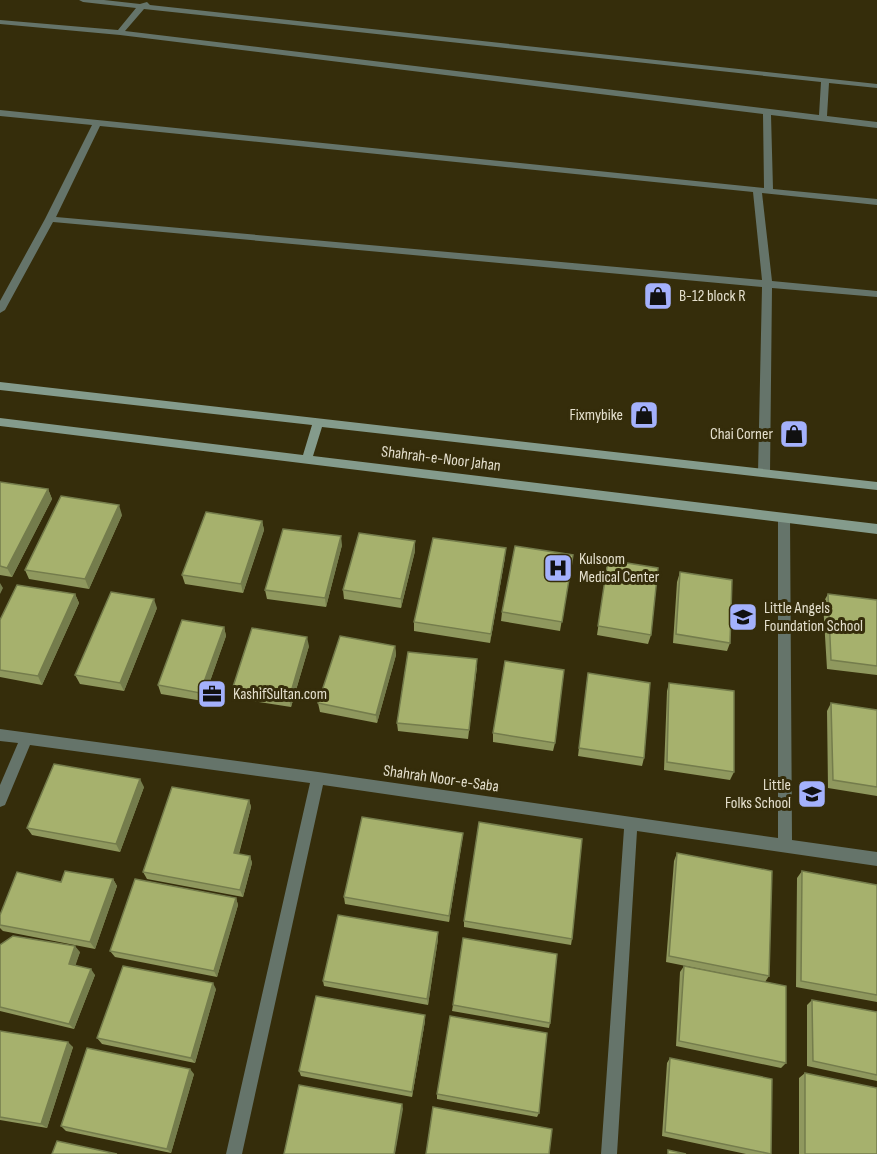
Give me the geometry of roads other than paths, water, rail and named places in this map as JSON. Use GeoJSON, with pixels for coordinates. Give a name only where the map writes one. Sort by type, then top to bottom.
{"type":"FeatureCollection","features":[{"type":"Feature","properties":{"kind":"main road","name":"Shahrah-e-Noor Jahan"},"geometry":{"type":"LineString","coordinates":[[0,386],[877,486]]}},
{"type":"Feature","properties":{"kind":"main road","name":"Shahrah-e-Noor Jahan"},"geometry":{"type":"LineString","coordinates":[[0,422],[877,529]]}},
{"type":"Feature","properties":{"kind":"main road"},"geometry":{"type":"LineString","coordinates":[[307,459],[318,422]]}},
{"type":"Feature","properties":{"kind":"street"},"geometry":{"type":"LineString","coordinates":[[83,0],[877,86]]}},
{"type":"Feature","properties":{"kind":"street"},"geometry":{"type":"LineString","coordinates":[[120,33],[141,6],[159,0]]}},
{"type":"Feature","properties":{"kind":"street"},"geometry":{"type":"LineString","coordinates":[[0,22],[120,33],[877,125]]}},
{"type":"Feature","properties":{"kind":"street"},"geometry":{"type":"LineString","coordinates":[[823,118],[825,81]]}},
{"type":"Feature","properties":{"kind":"street"},"geometry":{"type":"LineString","coordinates":[[764,473],[767,283],[763,191],[767,112]]}},
{"type":"Feature","properties":{"kind":"street"},"geometry":{"type":"LineString","coordinates":[[0,113],[877,202]]}},
{"type":"Feature","properties":{"kind":"street"},"geometry":{"type":"LineString","coordinates":[[0,310],[50,219],[98,122]]}},
{"type":"Feature","properties":{"kind":"street"},"geometry":{"type":"LineString","coordinates":[[50,219],[877,294]]}},
{"type":"Feature","properties":{"kind":"street"},"geometry":{"type":"LineString","coordinates":[[784,517],[785,845]]}},
{"type":"Feature","properties":{"kind":"street","name":"Shahrah Noor-e-Saba"},"geometry":{"type":"LineString","coordinates":[[0,735],[877,858]]}},
{"type":"Feature","properties":{"kind":"street"},"geometry":{"type":"LineString","coordinates":[[0,801],[26,739]]}},
{"type":"Feature","properties":{"kind":"street"},"geometry":{"type":"LineString","coordinates":[[234,1154],[318,778]]}},
{"type":"Feature","properties":{"kind":"street"},"geometry":{"type":"LineString","coordinates":[[609,1154],[631,823]]}},
{"type":"Feature","properties":{"kind":"place","name":"B-12 block R"},"geometry":{"type":"Point","coordinates":[658,296]}},
{"type":"Feature","properties":{"kind":"place","name":"Fixmybike"},"geometry":{"type":"Point","coordinates":[644,415]}},
{"type":"Feature","properties":{"kind":"place","name":"Chai Corner"},"geometry":{"type":"Point","coordinates":[794,434]}},
{"type":"Feature","properties":{"kind":"place","name":"Kulsoom Medical Center"},"geometry":{"type":"Point","coordinates":[558,568]}},
{"type":"Feature","properties":{"kind":"place","name":"Little Angels Foundation School"},"geometry":{"type":"Point","coordinates":[743,617]}},
{"type":"Feature","properties":{"kind":"place","name":"KashifSultan.com"},"geometry":{"type":"Point","coordinates":[212,694]}},
{"type":"Feature","properties":{"kind":"place","name":"Little Folks School"},"geometry":{"type":"Point","coordinates":[812,794]}}]}
